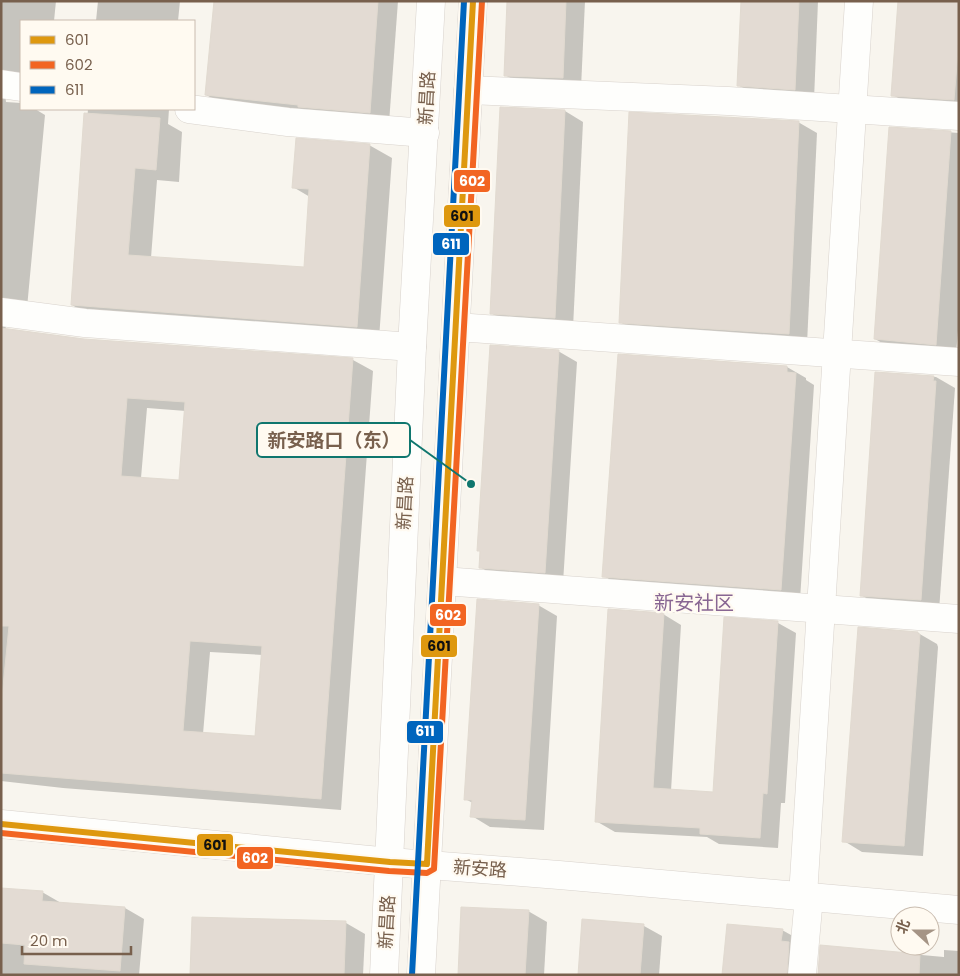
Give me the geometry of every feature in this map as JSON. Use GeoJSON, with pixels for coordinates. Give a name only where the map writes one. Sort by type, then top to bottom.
{"type":"FeatureCollection","features":[{"type":"Feature","properties":{"kind":"street","name":"新昌路"},"geometry":{"type":"LineString","coordinates":[[384,975],[412,347],[432,1]]}},
{"type":"Feature","properties":{"kind":"street","name":"新昌路"},"geometry":{"type":"LineString","coordinates":[[421,975],[473,1]]}},
{"type":"Feature","properties":{"kind":"street"},"geometry":{"type":"LineString","coordinates":[[802,975],[859,1]]}},
{"type":"Feature","properties":{"kind":"street"},"geometry":{"type":"LineString","coordinates":[[1,84],[20,87]]}},
{"type":"Feature","properties":{"kind":"street"},"geometry":{"type":"LineString","coordinates":[[468,90],[728,101],[959,116]]}},
{"type":"Feature","properties":{"kind":"street"},"geometry":{"type":"LineString","coordinates":[[195,110],[288,122],[425,133]]}},
{"type":"Feature","properties":{"kind":"street"},"geometry":{"type":"LineString","coordinates":[[1,312],[85,323],[412,347]]}},
{"type":"Feature","properties":{"kind":"street"},"geometry":{"type":"LineString","coordinates":[[456,326],[959,362]]}},
{"type":"Feature","properties":{"kind":"street"},"geometry":{"type":"LineString","coordinates":[[443,581],[959,618]]}},
{"type":"Feature","properties":{"kind":"street","name":"新安路"},"geometry":{"type":"LineString","coordinates":[[1,824],[390,862],[959,910]]}},
{"type":"Feature","properties":{"kind":"building"},"geometry":{"type":"Polygon","coordinates":[[[214,1],[378,1],[370,113],[298,107],[298,105],[205,95],[214,1]]]}},
{"type":"Feature","properties":{"kind":"building"},"geometry":{"type":"Polygon","coordinates":[[[507,1],[566,1],[563,78],[504,76],[507,1]]]}},
{"type":"Feature","properties":{"kind":"building"},"geometry":{"type":"Polygon","coordinates":[[[741,1],[799,1],[795,90],[737,86],[741,1]]]}},
{"type":"Feature","properties":{"kind":"building"},"geometry":{"type":"Polygon","coordinates":[[[898,1],[959,1],[959,39],[954,100],[891,96],[898,1]]]}},
{"type":"Feature","properties":{"kind":"building"},"geometry":{"type":"Polygon","coordinates":[[[500,107],[565,110],[555,318],[490,314],[500,107]]]}},
{"type":"Feature","properties":{"kind":"building"},"geometry":{"type":"Polygon","coordinates":[[[629,112],[799,121],[789,334],[619,323],[629,112]]]}},
{"type":"Feature","properties":{"kind":"building"},"geometry":{"type":"Polygon","coordinates":[[[84,113],[160,118],[156,170],[135,168],[128,255],[304,267],[309,189],[292,188],[296,138],[370,144],[357,327],[71,305],[84,113]]]}},
{"type":"Feature","properties":{"kind":"building"},"geometry":{"type":"Polygon","coordinates":[[[889,127],[951,131],[936,345],[874,339],[889,127]]]}},
{"type":"Feature","properties":{"kind":"building"},"geometry":{"type":"Polygon","coordinates":[[[1,328],[84,339],[353,358],[321,799],[1,773],[1,707],[9,626],[1,626],[1,328]],[[127,398],[121,476],[179,480],[185,402],[127,398]],[[190,641],[183,731],[255,736],[262,646],[190,641]]]}},
{"type":"Feature","properties":{"kind":"building"},"geometry":{"type":"Polygon","coordinates":[[[490,345],[559,350],[545,573],[479,568],[480,551],[477,551],[490,345]]]}},
{"type":"Feature","properties":{"kind":"building"},"geometry":{"type":"Polygon","coordinates":[[[618,354],[787,366],[787,372],[796,373],[781,590],[602,577],[618,354]]]}},
{"type":"Feature","properties":{"kind":"building"},"geometry":{"type":"Polygon","coordinates":[[[875,372],[934,376],[933,381],[936,381],[921,600],[860,596],[875,372]]]}},
{"type":"Feature","properties":{"kind":"building"},"geometry":{"type":"Polygon","coordinates":[[[477,599],[539,604],[525,820],[470,817],[472,800],[464,800],[477,599]]]}},
{"type":"Feature","properties":{"kind":"building"},"geometry":{"type":"Polygon","coordinates":[[[608,609],[664,613],[653,788],[713,792],[724,617],[778,621],[767,794],[763,793],[760,838],[700,834],[700,828],[595,822],[608,609]]]}},
{"type":"Feature","properties":{"kind":"building"},"geometry":{"type":"Polygon","coordinates":[[[858,627],[918,632],[920,634],[904,846],[842,842],[858,627]]]}},
{"type":"Feature","properties":{"kind":"building"},"geometry":{"type":"Polygon","coordinates":[[[1,888],[43,891],[42,901],[125,907],[120,971],[24,964],[25,945],[1,943],[1,888]]]}},
{"type":"Feature","properties":{"kind":"building"},"geometry":{"type":"Polygon","coordinates":[[[461,907],[529,910],[525,975],[458,975],[461,907]]]}},
{"type":"Feature","properties":{"kind":"building"},"geometry":{"type":"Polygon","coordinates":[[[192,917],[346,921],[344,975],[190,975],[192,917]]]}},
{"type":"Feature","properties":{"kind":"building"},"geometry":{"type":"Polygon","coordinates":[[[582,919],[644,924],[640,975],[578,975],[582,919]]]}},
{"type":"Feature","properties":{"kind":"building"},"geometry":{"type":"Polygon","coordinates":[[[727,924],[783,929],[781,941],[789,942],[787,975],[722,975],[727,924]]]}},
{"type":"Feature","properties":{"kind":"building"},"geometry":{"type":"Polygon","coordinates":[[[820,945],[890,951],[890,956],[920,956],[919,975],[818,975],[820,945]]]}},
{"type":"Feature","properties":{"kind":"transit line","name":"611"},"geometry":{"type":"LineString","coordinates":[[412,975],[464,1]]}},
{"type":"Feature","properties":{"kind":"transit line","name":"601"},"geometry":{"type":"LineString","coordinates":[[1,824],[427,864],[473,1]]}},
{"type":"Feature","properties":{"kind":"transit line","name":"602"},"geometry":{"type":"LineString","coordinates":[[1,833],[389,871],[427,873],[434,869],[482,1]]}},
{"type":"Feature","properties":{"kind":"place","name":"新安路口（东）"},"geometry":{"type":"Point","coordinates":[471,484]}},
{"type":"Feature","properties":{"kind":"district","name":"新安社区"},"geometry":{"type":"Point","coordinates":[694,603]}}]}
